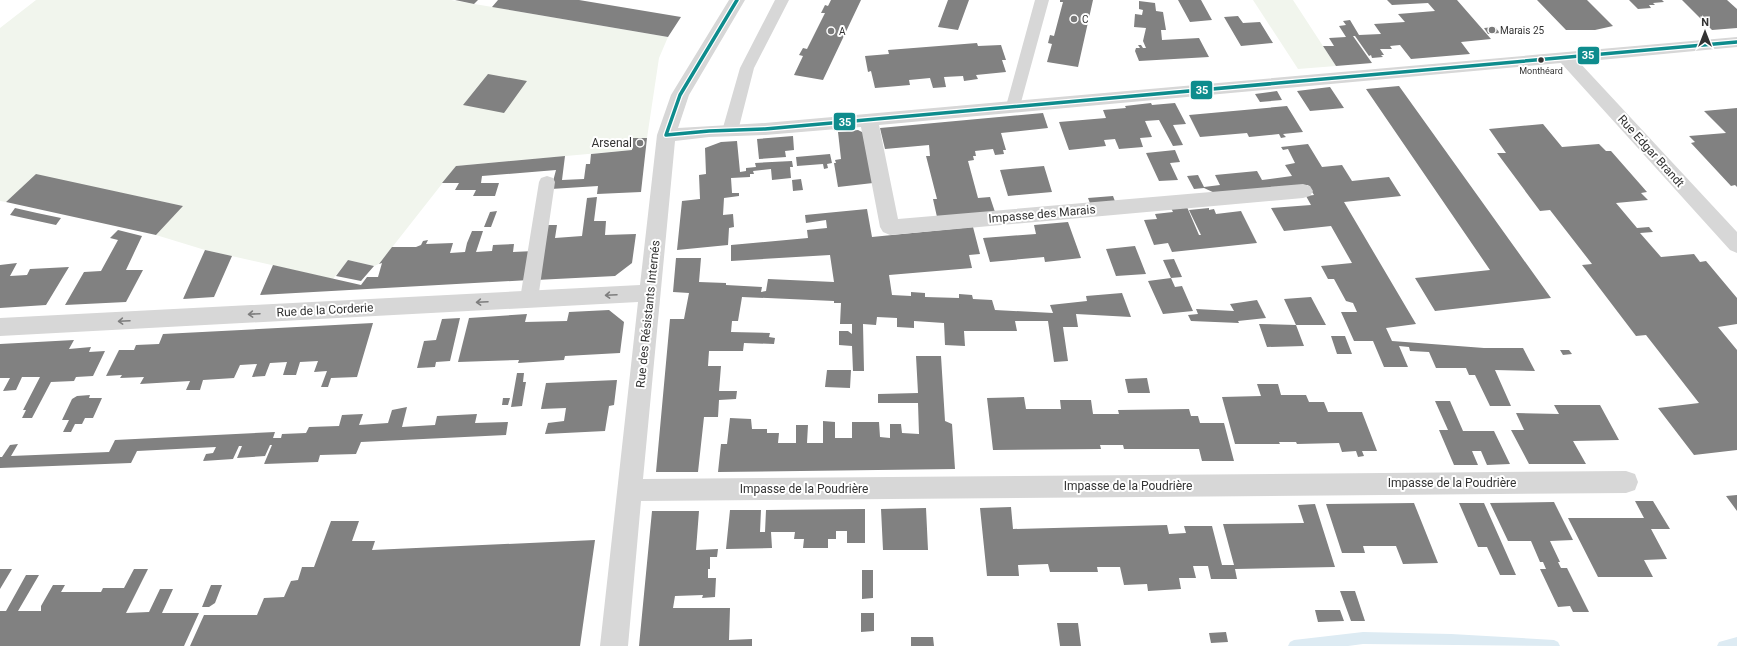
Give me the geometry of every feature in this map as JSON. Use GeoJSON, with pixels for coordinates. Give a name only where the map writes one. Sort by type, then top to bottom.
{"type":"FeatureCollection","features":[{"type":"Feature","properties":{"kind":"street","name":"Rue des Résistants Internés"},"geometry":{"type":"LineString","coordinates":[[614,646],[666,135],[680,95],[737,0]]}},
{"type":"Feature","properties":{"kind":"street"},"geometry":{"type":"LineString","coordinates":[[666,135],[869,119],[1737,42]]}},
{"type":"Feature","properties":{"kind":"street","name":"Rue Edgar Brandt"},"geometry":{"type":"LineString","coordinates":[[1566,57],[1737,245]]}},
{"type":"Feature","properties":{"kind":"street","name":"Impasse des Marais"},"geometry":{"type":"LineString","coordinates":[[869,119],[890,227],[1304,191]]}},
{"type":"Feature","properties":{"kind":"street","name":"Rue de la Corderie"},"geometry":{"type":"LineString","coordinates":[[0,327],[650,293]]}},
{"type":"Feature","properties":{"kind":"street","name":"Impasse de la Poudrière"},"geometry":{"type":"LineString","coordinates":[[630,490],[1626,482]]}},
{"type":"Feature","properties":{"kind":"lane"},"geometry":{"type":"LineString","coordinates":[[730,131],[747,68],[782,0]]}},
{"type":"Feature","properties":{"kind":"lane"},"geometry":{"type":"LineString","coordinates":[[1013,106],[1042,0]]}},
{"type":"Feature","properties":{"kind":"lane"},"geometry":{"type":"LineString","coordinates":[[529,300],[547,182]]}},
{"type":"Feature","properties":{"kind":"shaded area"},"geometry":{"type":"Polygon","coordinates":[[[36,0],[451,0],[668,37],[659,58],[647,138],[633,138],[632,150],[456,166],[379,264],[374,266],[348,260],[333,279],[205,250],[156,235],[183,206],[36,175],[6,202],[0,201],[0,28],[36,0]]]}},
{"type":"Feature","properties":{"kind":"shaded area"},"geometry":{"type":"Polygon","coordinates":[[[1253,0],[1293,0],[1336,66],[1298,69],[1253,0]]]}},
{"type":"Feature","properties":{"kind":"building"},"geometry":{"type":"Polygon","coordinates":[[[455,0],[478,0],[474,4],[455,0]]]}},
{"type":"Feature","properties":{"kind":"building"},"geometry":{"type":"Polygon","coordinates":[[[498,0],[579,0],[681,17],[668,37],[492,7],[498,0]]]}},
{"type":"Feature","properties":{"kind":"building","name":"A"},"geometry":{"type":"Polygon","coordinates":[[[831,0],[861,0],[823,80],[794,75],[803,56],[799,55],[803,48],[807,49],[825,13],[821,13],[825,5],[828,6],[831,0]]]}},
{"type":"Feature","properties":{"kind":"building"},"geometry":{"type":"Polygon","coordinates":[[[948,0],[969,0],[958,30],[938,27],[948,0]]]}},
{"type":"Feature","properties":{"kind":"building","name":"C"},"geometry":{"type":"Polygon","coordinates":[[[1060,0],[1093,0],[1078,67],[1047,62],[1052,44],[1048,43],[1050,35],[1054,36],[1063,2],[1060,2],[1060,0]]]}},
{"type":"Feature","properties":{"kind":"building"},"geometry":{"type":"Polygon","coordinates":[[[1178,0],[1201,0],[1212,20],[1190,22],[1178,0]]]}},
{"type":"Feature","properties":{"kind":"building"},"geometry":{"type":"Polygon","coordinates":[[[1387,0],[1457,0],[1491,39],[1461,42],[1470,54],[1411,59],[1400,45],[1390,46],[1392,49],[1380,49],[1384,55],[1381,55],[1383,57],[1372,58],[1355,36],[1353,36],[1372,63],[1336,66],[1323,46],[1334,46],[1329,38],[1346,37],[1339,26],[1346,25],[1343,21],[1350,20],[1359,35],[1381,34],[1374,24],[1405,22],[1398,14],[1435,11],[1428,3],[1392,5],[1387,0]]]}},
{"type":"Feature","properties":{"kind":"building"},"geometry":{"type":"Polygon","coordinates":[[[1537,0],[1587,0],[1613,26],[1595,30],[1566,30],[1537,0]]]}},
{"type":"Feature","properties":{"kind":"building"},"geometry":{"type":"Polygon","coordinates":[[[1629,0],[1662,0],[1664,2],[1653,3],[1655,5],[1649,5],[1651,8],[1638,9],[1629,0]]]}},
{"type":"Feature","properties":{"kind":"building"},"geometry":{"type":"Polygon","coordinates":[[[1682,0],[1727,0],[1737,9],[1737,28],[1712,30],[1682,0]]]}},
{"type":"Feature","properties":{"kind":"building"},"geometry":{"type":"Polygon","coordinates":[[[1139,1],[1155,3],[1156,11],[1163,12],[1166,30],[1161,30],[1162,40],[1199,38],[1209,57],[1139,61],[1135,51],[1136,48],[1140,48],[1138,45],[1146,48],[1143,41],[1146,28],[1134,27],[1135,14],[1142,15],[1143,10],[1139,9],[1139,1]]]}},
{"type":"Feature","properties":{"kind":"building"},"geometry":{"type":"Polygon","coordinates":[[[1238,16],[1243,23],[1260,22],[1273,43],[1241,46],[1224,17],[1238,16]]]}},
{"type":"Feature","properties":{"kind":"building","name":"Marais 25"},"geometry":{"type":"Polygon","coordinates":[[[1495,27],[1500,33],[1488,34],[1484,28],[1495,27]]]}},
{"type":"Feature","properties":{"kind":"building"},"geometry":{"type":"Polygon","coordinates":[[[977,43],[978,46],[1001,45],[1006,60],[1002,60],[1006,72],[976,75],[978,79],[964,81],[963,76],[944,77],[946,87],[933,88],[930,78],[909,80],[910,85],[875,88],[871,71],[868,72],[865,56],[889,54],[888,50],[977,43]]]}},
{"type":"Feature","properties":{"kind":"building"},"geometry":{"type":"Polygon","coordinates":[[[488,74],[527,81],[504,113],[463,105],[488,74]]]}},
{"type":"Feature","properties":{"kind":"building"},"geometry":{"type":"Polygon","coordinates":[[[1399,86],[1551,298],[1435,311],[1415,278],[1490,270],[1366,89],[1399,86]]]}},
{"type":"Feature","properties":{"kind":"building"},"geometry":{"type":"Polygon","coordinates":[[[1330,87],[1344,108],[1310,111],[1297,91],[1330,87]]]}},
{"type":"Feature","properties":{"kind":"building"},"geometry":{"type":"Polygon","coordinates":[[[1277,91],[1282,100],[1260,102],[1255,94],[1277,91]]]}},
{"type":"Feature","properties":{"kind":"building"},"geometry":{"type":"Polygon","coordinates":[[[1151,103],[1152,105],[1175,103],[1186,124],[1173,125],[1183,145],[1173,146],[1159,120],[1145,121],[1152,137],[1140,138],[1143,147],[1119,149],[1115,139],[1104,140],[1106,146],[1069,150],[1059,122],[1106,118],[1103,110],[1126,108],[1125,106],[1151,103]]]}},
{"type":"Feature","properties":{"kind":"building"},"geometry":{"type":"Polygon","coordinates":[[[1287,106],[1303,132],[1283,134],[1286,137],[1281,138],[1279,134],[1249,137],[1247,133],[1200,137],[1189,115],[1287,106]]]}},
{"type":"Feature","properties":{"kind":"building"},"geometry":{"type":"Polygon","coordinates":[[[1737,108],[1737,187],[1735,185],[1731,186],[1691,143],[1695,142],[1689,136],[1726,133],[1704,111],[1737,108]]]}},
{"type":"Feature","properties":{"kind":"building"},"geometry":{"type":"Polygon","coordinates":[[[1043,113],[1048,128],[1001,133],[1006,150],[1003,150],[1004,154],[995,155],[993,149],[975,151],[976,156],[973,156],[974,160],[968,161],[978,198],[990,197],[995,212],[937,217],[933,199],[937,199],[926,156],[930,156],[929,145],[885,149],[880,128],[1043,113]]]}},
{"type":"Feature","properties":{"kind":"building"},"geometry":{"type":"Polygon","coordinates":[[[1543,124],[1562,147],[1599,144],[1606,151],[1611,151],[1647,192],[1641,193],[1648,200],[1616,203],[1637,228],[1649,227],[1653,232],[1640,233],[1661,257],[1694,254],[1700,262],[1706,261],[1737,298],[1737,324],[1718,327],[1737,350],[1737,450],[1694,455],[1658,408],[1699,403],[1646,335],[1636,336],[1582,265],[1592,264],[1550,210],[1540,211],[1497,153],[1506,153],[1489,129],[1543,124]]]}},
{"type":"Feature","properties":{"kind":"building"},"geometry":{"type":"Polygon","coordinates":[[[858,130],[864,133],[873,183],[838,187],[834,163],[836,163],[835,160],[841,159],[838,132],[858,130]]]}},
{"type":"Feature","properties":{"kind":"building"},"geometry":{"type":"Polygon","coordinates":[[[793,136],[794,150],[785,151],[786,157],[759,159],[757,139],[793,136]]]}},
{"type":"Feature","properties":{"kind":"building"},"geometry":{"type":"Polygon","coordinates":[[[633,138],[647,138],[641,192],[597,194],[598,186],[551,189],[556,170],[482,176],[481,183],[499,183],[495,196],[473,196],[476,190],[455,190],[459,183],[442,183],[456,166],[565,156],[562,180],[584,179],[586,164],[590,164],[591,154],[632,150],[633,138]]]}},
{"type":"Feature","properties":{"kind":"building"},"geometry":{"type":"Polygon","coordinates":[[[737,141],[740,172],[746,171],[746,168],[756,167],[755,163],[792,161],[793,167],[790,167],[791,178],[772,180],[771,169],[753,171],[754,174],[750,174],[750,177],[731,178],[732,193],[739,193],[739,196],[724,198],[723,215],[733,214],[734,227],[729,228],[728,245],[677,250],[682,201],[700,199],[699,175],[706,174],[705,148],[721,142],[737,141]]]}},
{"type":"Feature","properties":{"kind":"building"},"geometry":{"type":"Polygon","coordinates":[[[1308,144],[1322,167],[1342,165],[1352,181],[1389,177],[1401,196],[1344,202],[1416,324],[1386,328],[1392,341],[1484,348],[1523,348],[1535,371],[1495,370],[1511,406],[1490,406],[1475,375],[1469,375],[1466,368],[1436,368],[1429,352],[1410,351],[1409,347],[1399,346],[1408,367],[1384,367],[1373,341],[1354,341],[1341,312],[1357,312],[1353,303],[1346,301],[1334,279],[1328,279],[1321,266],[1352,263],[1331,226],[1284,231],[1271,208],[1311,205],[1306,196],[1314,195],[1308,185],[1217,194],[1204,188],[1194,189],[1187,176],[1198,175],[1204,187],[1220,185],[1215,175],[1257,171],[1262,180],[1292,176],[1285,165],[1295,163],[1288,149],[1283,150],[1281,147],[1308,144]]]}},
{"type":"Feature","properties":{"kind":"building"},"geometry":{"type":"Polygon","coordinates":[[[1175,150],[1180,162],[1170,163],[1178,180],[1159,181],[1146,153],[1175,150]]]}},
{"type":"Feature","properties":{"kind":"building"},"geometry":{"type":"Polygon","coordinates":[[[830,154],[832,163],[827,164],[828,168],[824,169],[823,164],[797,166],[796,157],[830,154]]]}},
{"type":"Feature","properties":{"kind":"building"},"geometry":{"type":"Polygon","coordinates":[[[1044,166],[1052,192],[1008,196],[1000,170],[1044,166]]]}},
{"type":"Feature","properties":{"kind":"building"},"geometry":{"type":"Polygon","coordinates":[[[36,174],[183,206],[156,235],[6,202],[36,174]]]}},
{"type":"Feature","properties":{"kind":"building"},"geometry":{"type":"Polygon","coordinates":[[[801,179],[803,190],[793,191],[792,180],[801,179]]]}},
{"type":"Feature","properties":{"kind":"building"},"geometry":{"type":"Polygon","coordinates":[[[1113,196],[1116,204],[1091,206],[1088,198],[1113,196]]]}},
{"type":"Feature","properties":{"kind":"building"},"geometry":{"type":"Polygon","coordinates":[[[597,197],[594,221],[606,221],[605,235],[636,234],[632,263],[615,276],[536,280],[545,225],[557,225],[555,238],[582,236],[587,198],[597,197]]]}},
{"type":"Feature","properties":{"kind":"building"},"geometry":{"type":"Polygon","coordinates":[[[1187,207],[1199,235],[1201,235],[1189,210],[1209,208],[1209,210],[1214,209],[1216,214],[1241,211],[1257,243],[1172,252],[1168,243],[1154,245],[1144,220],[1157,219],[1155,214],[1173,212],[1171,208],[1187,207]]]}},
{"type":"Feature","properties":{"kind":"building"},"geometry":{"type":"Polygon","coordinates":[[[15,208],[61,218],[56,225],[10,215],[15,208]]]}},
{"type":"Feature","properties":{"kind":"building"},"geometry":{"type":"Polygon","coordinates":[[[867,209],[872,237],[973,227],[980,254],[969,255],[972,268],[889,275],[892,295],[911,296],[911,292],[925,293],[925,297],[959,298],[959,294],[972,295],[973,299],[992,300],[995,310],[1053,313],[1050,305],[1087,301],[1086,296],[1122,293],[1131,317],[1076,314],[1078,327],[1063,327],[1068,361],[1054,362],[1048,321],[1015,321],[1017,331],[964,331],[965,346],[945,345],[944,323],[914,321],[914,328],[897,327],[897,318],[877,317],[876,325],[863,324],[864,371],[853,371],[852,346],[839,345],[839,331],[848,331],[852,334],[852,324],[840,324],[841,303],[834,303],[834,301],[742,297],[738,321],[732,321],[731,332],[770,333],[769,337],[775,338],[774,344],[744,343],[743,351],[709,351],[708,366],[721,366],[719,391],[737,391],[736,399],[719,400],[718,417],[704,417],[698,472],[656,472],[670,319],[684,319],[689,293],[673,292],[676,258],[701,258],[699,282],[762,287],[761,292],[766,291],[768,279],[834,282],[830,255],[731,261],[731,245],[808,238],[807,230],[827,228],[826,220],[806,223],[805,215],[867,209]]]}},
{"type":"Feature","properties":{"kind":"building"},"geometry":{"type":"Polygon","coordinates":[[[497,211],[491,227],[484,227],[490,212],[497,211]]]}},
{"type":"Feature","properties":{"kind":"building"},"geometry":{"type":"Polygon","coordinates":[[[1068,222],[1081,258],[1045,262],[1044,257],[990,262],[983,238],[1036,234],[1034,225],[1068,222]]]}},
{"type":"Feature","properties":{"kind":"building"},"geometry":{"type":"Polygon","coordinates":[[[118,230],[142,236],[126,270],[143,270],[126,302],[65,305],[84,272],[101,271],[118,240],[110,238],[118,230]]]}},
{"type":"Feature","properties":{"kind":"building"},"geometry":{"type":"Polygon","coordinates":[[[472,231],[483,231],[476,252],[492,251],[493,245],[514,244],[513,252],[534,251],[529,280],[260,295],[273,265],[361,285],[367,277],[378,277],[382,263],[379,264],[392,247],[416,247],[421,245],[423,241],[428,240],[426,244],[453,243],[450,253],[465,252],[472,231]]]}},
{"type":"Feature","properties":{"kind":"building"},"geometry":{"type":"Polygon","coordinates":[[[1135,246],[1146,274],[1116,276],[1106,249],[1135,246]]]}},
{"type":"Feature","properties":{"kind":"building"},"geometry":{"type":"Polygon","coordinates":[[[205,250],[232,256],[214,297],[183,299],[205,250]]]}},
{"type":"Feature","properties":{"kind":"building"},"geometry":{"type":"Polygon","coordinates":[[[1174,259],[1182,277],[1171,278],[1163,260],[1174,259]]]}},
{"type":"Feature","properties":{"kind":"building"},"geometry":{"type":"Polygon","coordinates":[[[348,260],[374,266],[361,281],[336,276],[348,260]]]}},
{"type":"Feature","properties":{"kind":"building"},"geometry":{"type":"Polygon","coordinates":[[[17,263],[10,276],[27,275],[30,269],[69,267],[46,305],[0,308],[0,265],[17,263]]]}},
{"type":"Feature","properties":{"kind":"building"},"geometry":{"type":"Polygon","coordinates":[[[1171,278],[1175,287],[1182,286],[1193,311],[1163,314],[1148,281],[1171,278]]]}},
{"type":"Feature","properties":{"kind":"building"},"geometry":{"type":"Polygon","coordinates":[[[1311,297],[1326,325],[1296,325],[1284,299],[1311,297]]]}},
{"type":"Feature","properties":{"kind":"building"},"geometry":{"type":"Polygon","coordinates":[[[1257,300],[1266,318],[1238,321],[1239,323],[1191,321],[1188,315],[1198,314],[1196,309],[1234,311],[1230,304],[1257,300]]]}},
{"type":"Feature","properties":{"kind":"building"},"geometry":{"type":"Polygon","coordinates":[[[609,310],[624,322],[620,353],[565,356],[564,360],[518,363],[519,360],[458,362],[469,318],[527,314],[525,322],[567,321],[569,312],[609,310]]]}},
{"type":"Feature","properties":{"kind":"building"},"geometry":{"type":"Polygon","coordinates":[[[460,318],[450,361],[436,362],[435,367],[417,368],[424,341],[436,340],[442,319],[460,318]]]}},
{"type":"Feature","properties":{"kind":"building"},"geometry":{"type":"Polygon","coordinates":[[[373,323],[357,377],[331,378],[328,387],[321,387],[327,371],[314,372],[318,361],[300,362],[296,375],[283,375],[287,362],[270,363],[265,376],[252,377],[257,364],[240,365],[234,378],[203,380],[200,390],[186,390],[190,381],[140,384],[144,377],[120,378],[122,375],[106,376],[119,350],[134,350],[136,345],[159,344],[163,334],[373,323]]]}},
{"type":"Feature","properties":{"kind":"building"},"geometry":{"type":"Polygon","coordinates":[[[1259,324],[1296,325],[1304,346],[1267,347],[1259,324]]]}},
{"type":"Feature","properties":{"kind":"building"},"geometry":{"type":"Polygon","coordinates":[[[1331,336],[1345,336],[1352,354],[1337,354],[1331,336]]]}},
{"type":"Feature","properties":{"kind":"building"},"geometry":{"type":"Polygon","coordinates":[[[74,340],[69,349],[91,347],[89,352],[105,351],[93,376],[76,377],[74,381],[51,382],[32,418],[22,418],[26,410],[23,410],[40,377],[22,377],[16,390],[3,391],[10,378],[0,378],[0,344],[74,340]]]}},
{"type":"Feature","properties":{"kind":"building"},"geometry":{"type":"Polygon","coordinates":[[[1560,350],[1569,350],[1572,354],[1563,355],[1560,350]]]}},
{"type":"Feature","properties":{"kind":"building"},"geometry":{"type":"Polygon","coordinates":[[[916,356],[941,356],[945,421],[952,424],[955,469],[718,472],[721,444],[727,444],[730,418],[751,419],[752,429],[767,429],[767,433],[779,433],[778,443],[796,443],[796,425],[808,425],[807,443],[823,443],[823,421],[835,422],[835,438],[852,438],[852,422],[879,422],[880,437],[890,438],[890,424],[901,424],[902,433],[919,434],[918,403],[878,403],[878,394],[918,393],[916,356]]]}},
{"type":"Feature","properties":{"kind":"building"},"geometry":{"type":"Polygon","coordinates":[[[827,370],[851,370],[850,388],[825,387],[827,370]]]}},
{"type":"Feature","properties":{"kind":"building"},"geometry":{"type":"Polygon","coordinates":[[[517,373],[524,373],[523,382],[526,382],[522,406],[511,407],[517,373]]]}},
{"type":"Feature","properties":{"kind":"building"},"geometry":{"type":"Polygon","coordinates":[[[1147,378],[1150,393],[1128,393],[1125,379],[1147,378]]]}},
{"type":"Feature","properties":{"kind":"building"},"geometry":{"type":"Polygon","coordinates":[[[617,380],[614,405],[609,406],[605,431],[545,434],[548,423],[564,421],[566,408],[541,409],[546,383],[617,380]]]}},
{"type":"Feature","properties":{"kind":"building"},"geometry":{"type":"Polygon","coordinates":[[[1257,384],[1278,384],[1281,395],[1306,395],[1309,402],[1324,402],[1328,412],[1362,412],[1377,451],[1362,451],[1364,456],[1358,457],[1356,451],[1342,452],[1339,443],[1297,444],[1296,442],[1279,442],[1280,444],[1235,444],[1222,397],[1261,396],[1257,384]]]}},
{"type":"Feature","properties":{"kind":"building"},"geometry":{"type":"Polygon","coordinates":[[[90,395],[89,398],[102,398],[93,418],[85,418],[82,424],[75,424],[71,432],[63,432],[69,420],[62,420],[72,399],[77,396],[90,395]]]}},
{"type":"Feature","properties":{"kind":"building"},"geometry":{"type":"Polygon","coordinates":[[[1024,397],[1026,409],[1061,409],[1060,400],[1091,400],[1093,414],[1119,414],[1118,410],[1189,409],[1191,416],[1198,416],[1200,423],[1224,423],[1234,461],[1202,461],[1199,449],[1124,449],[1123,445],[1100,445],[1101,449],[993,450],[987,398],[1024,397]]]}},
{"type":"Feature","properties":{"kind":"building"},"geometry":{"type":"Polygon","coordinates":[[[503,398],[510,398],[508,405],[502,405],[503,398]]]}},
{"type":"Feature","properties":{"kind":"building"},"geometry":{"type":"Polygon","coordinates":[[[1435,401],[1450,401],[1463,431],[1494,431],[1510,464],[1487,465],[1481,451],[1472,451],[1478,465],[1454,465],[1439,430],[1448,430],[1435,401]]]}},
{"type":"Feature","properties":{"kind":"building"},"geometry":{"type":"Polygon","coordinates":[[[1554,405],[1600,405],[1619,440],[1573,441],[1586,464],[1529,464],[1511,430],[1524,430],[1516,413],[1559,414],[1554,405]]]}},
{"type":"Feature","properties":{"kind":"building"},"geometry":{"type":"Polygon","coordinates":[[[407,407],[402,427],[435,425],[437,416],[477,414],[475,423],[508,422],[506,435],[361,442],[356,454],[320,455],[318,462],[264,464],[272,445],[270,445],[265,456],[237,458],[242,446],[239,446],[233,459],[203,461],[206,454],[213,453],[216,447],[137,451],[131,463],[0,468],[0,457],[2,457],[10,445],[18,444],[11,456],[109,452],[115,440],[275,432],[273,438],[281,438],[282,434],[306,433],[309,427],[339,426],[342,415],[363,414],[359,425],[388,423],[392,410],[407,407]]]}},
{"type":"Feature","properties":{"kind":"building"},"geometry":{"type":"Polygon","coordinates":[[[1737,495],[1737,511],[1726,496],[1737,495]]]}},
{"type":"Feature","properties":{"kind":"building"},"geometry":{"type":"Polygon","coordinates":[[[1635,501],[1653,501],[1670,529],[1651,529],[1667,559],[1644,560],[1653,577],[1598,577],[1568,518],[1644,518],[1635,501]]]}},
{"type":"Feature","properties":{"kind":"building"},"geometry":{"type":"Polygon","coordinates":[[[1554,502],[1573,540],[1550,541],[1560,562],[1558,562],[1561,568],[1567,568],[1589,612],[1573,612],[1570,606],[1558,607],[1540,569],[1546,569],[1543,562],[1540,562],[1531,541],[1508,541],[1490,503],[1554,502]]]}},
{"type":"Feature","properties":{"kind":"building"},"geometry":{"type":"Polygon","coordinates":[[[1414,503],[1438,563],[1403,564],[1396,546],[1363,546],[1365,553],[1342,553],[1326,504],[1414,503]]]}},
{"type":"Feature","properties":{"kind":"building"},"geometry":{"type":"Polygon","coordinates":[[[1459,503],[1484,503],[1516,575],[1500,575],[1487,547],[1478,547],[1459,503]]]}},
{"type":"Feature","properties":{"kind":"building"},"geometry":{"type":"Polygon","coordinates":[[[1315,504],[1335,567],[1235,569],[1237,579],[1211,579],[1208,566],[1193,566],[1196,578],[1179,578],[1181,589],[1148,591],[1147,584],[1124,585],[1120,567],[1097,567],[1098,572],[1050,572],[1048,564],[1018,565],[1019,576],[987,576],[980,508],[1011,507],[1013,529],[1167,525],[1169,534],[1186,533],[1184,526],[1212,526],[1222,565],[1234,565],[1223,524],[1304,523],[1298,505],[1315,504]]]}},
{"type":"Feature","properties":{"kind":"building"},"geometry":{"type":"Polygon","coordinates":[[[926,508],[928,550],[883,550],[881,509],[926,508]]]}},
{"type":"Feature","properties":{"kind":"building"},"geometry":{"type":"Polygon","coordinates":[[[865,509],[865,543],[847,543],[847,531],[836,531],[836,539],[828,539],[828,548],[803,548],[804,539],[794,539],[795,532],[771,532],[772,548],[726,549],[730,510],[761,510],[760,532],[765,532],[766,510],[865,509]]]}},
{"type":"Feature","properties":{"kind":"building"},"geometry":{"type":"Polygon","coordinates":[[[652,511],[699,511],[696,550],[718,549],[717,557],[710,557],[710,569],[708,569],[708,578],[716,578],[715,597],[702,598],[703,595],[675,596],[673,608],[730,608],[729,640],[752,639],[752,646],[639,646],[652,511]]]}},
{"type":"Feature","properties":{"kind":"building"},"geometry":{"type":"Polygon","coordinates":[[[331,521],[359,521],[352,541],[375,541],[372,550],[595,540],[580,646],[190,646],[204,615],[257,615],[264,598],[284,597],[291,581],[298,580],[302,567],[314,567],[331,521]]]}},
{"type":"Feature","properties":{"kind":"building"},"geometry":{"type":"Polygon","coordinates":[[[0,569],[12,569],[0,589],[0,569]]]}},
{"type":"Feature","properties":{"kind":"building"},"geometry":{"type":"Polygon","coordinates":[[[134,569],[148,569],[126,613],[149,612],[160,589],[173,589],[162,613],[199,613],[184,646],[0,646],[0,611],[6,611],[26,575],[39,575],[18,611],[41,611],[41,606],[53,585],[65,585],[61,592],[101,592],[103,588],[124,588],[134,569]]]}},
{"type":"Feature","properties":{"kind":"building"},"geometry":{"type":"Polygon","coordinates":[[[862,570],[873,570],[873,598],[862,599],[862,570]]]}},
{"type":"Feature","properties":{"kind":"building"},"geometry":{"type":"Polygon","coordinates":[[[211,585],[222,585],[215,603],[209,607],[202,607],[211,585]]]}},
{"type":"Feature","properties":{"kind":"building"},"geometry":{"type":"Polygon","coordinates":[[[1340,591],[1355,591],[1365,621],[1351,621],[1340,591]]]}},
{"type":"Feature","properties":{"kind":"building"},"geometry":{"type":"Polygon","coordinates":[[[1315,610],[1340,610],[1344,621],[1318,622],[1315,610]]]}},
{"type":"Feature","properties":{"kind":"building"},"geometry":{"type":"Polygon","coordinates":[[[861,613],[874,613],[874,631],[861,632],[861,613]]]}},
{"type":"Feature","properties":{"kind":"building"},"geometry":{"type":"Polygon","coordinates":[[[1057,623],[1078,623],[1081,646],[1060,646],[1057,623]]]}},
{"type":"Feature","properties":{"kind":"building"},"geometry":{"type":"Polygon","coordinates":[[[1226,632],[1228,642],[1211,643],[1209,633],[1226,632]]]}},
{"type":"Feature","properties":{"kind":"building"},"geometry":{"type":"Polygon","coordinates":[[[911,637],[933,637],[934,646],[911,646],[911,637]]]}},
{"type":"Feature","properties":{"kind":"waterway"},"geometry":{"type":"LineString","coordinates":[[1294,646],[1363,638],[1451,640],[1554,646]]}},
{"type":"Feature","properties":{"kind":"waterway"},"geometry":{"type":"LineString","coordinates":[[1723,646],[1737,643]]}},
{"type":"Feature","properties":{"kind":"transit line","name":"35"},"geometry":{"type":"LineString","coordinates":[[666,135],[680,95],[737,0]]}},
{"type":"Feature","properties":{"kind":"transit line","name":"35"},"geometry":{"type":"LineString","coordinates":[[666,135],[709,131],[765,129],[1737,42]]}},
{"type":"Feature","properties":{"kind":"place","name":"C"},"geometry":{"type":"Point","coordinates":[1074,19]}},
{"type":"Feature","properties":{"kind":"place","name":"Marais 25"},"geometry":{"type":"Point","coordinates":[1492,30]}},
{"type":"Feature","properties":{"kind":"place","name":"A"},"geometry":{"type":"Point","coordinates":[831,31]}},
{"type":"Feature","properties":{"kind":"place","name":"Monthéard"},"geometry":{"type":"Point","coordinates":[1541,60]}},
{"type":"Feature","properties":{"kind":"place","name":"Arsenal"},"geometry":{"type":"Point","coordinates":[640,143]}}]}
